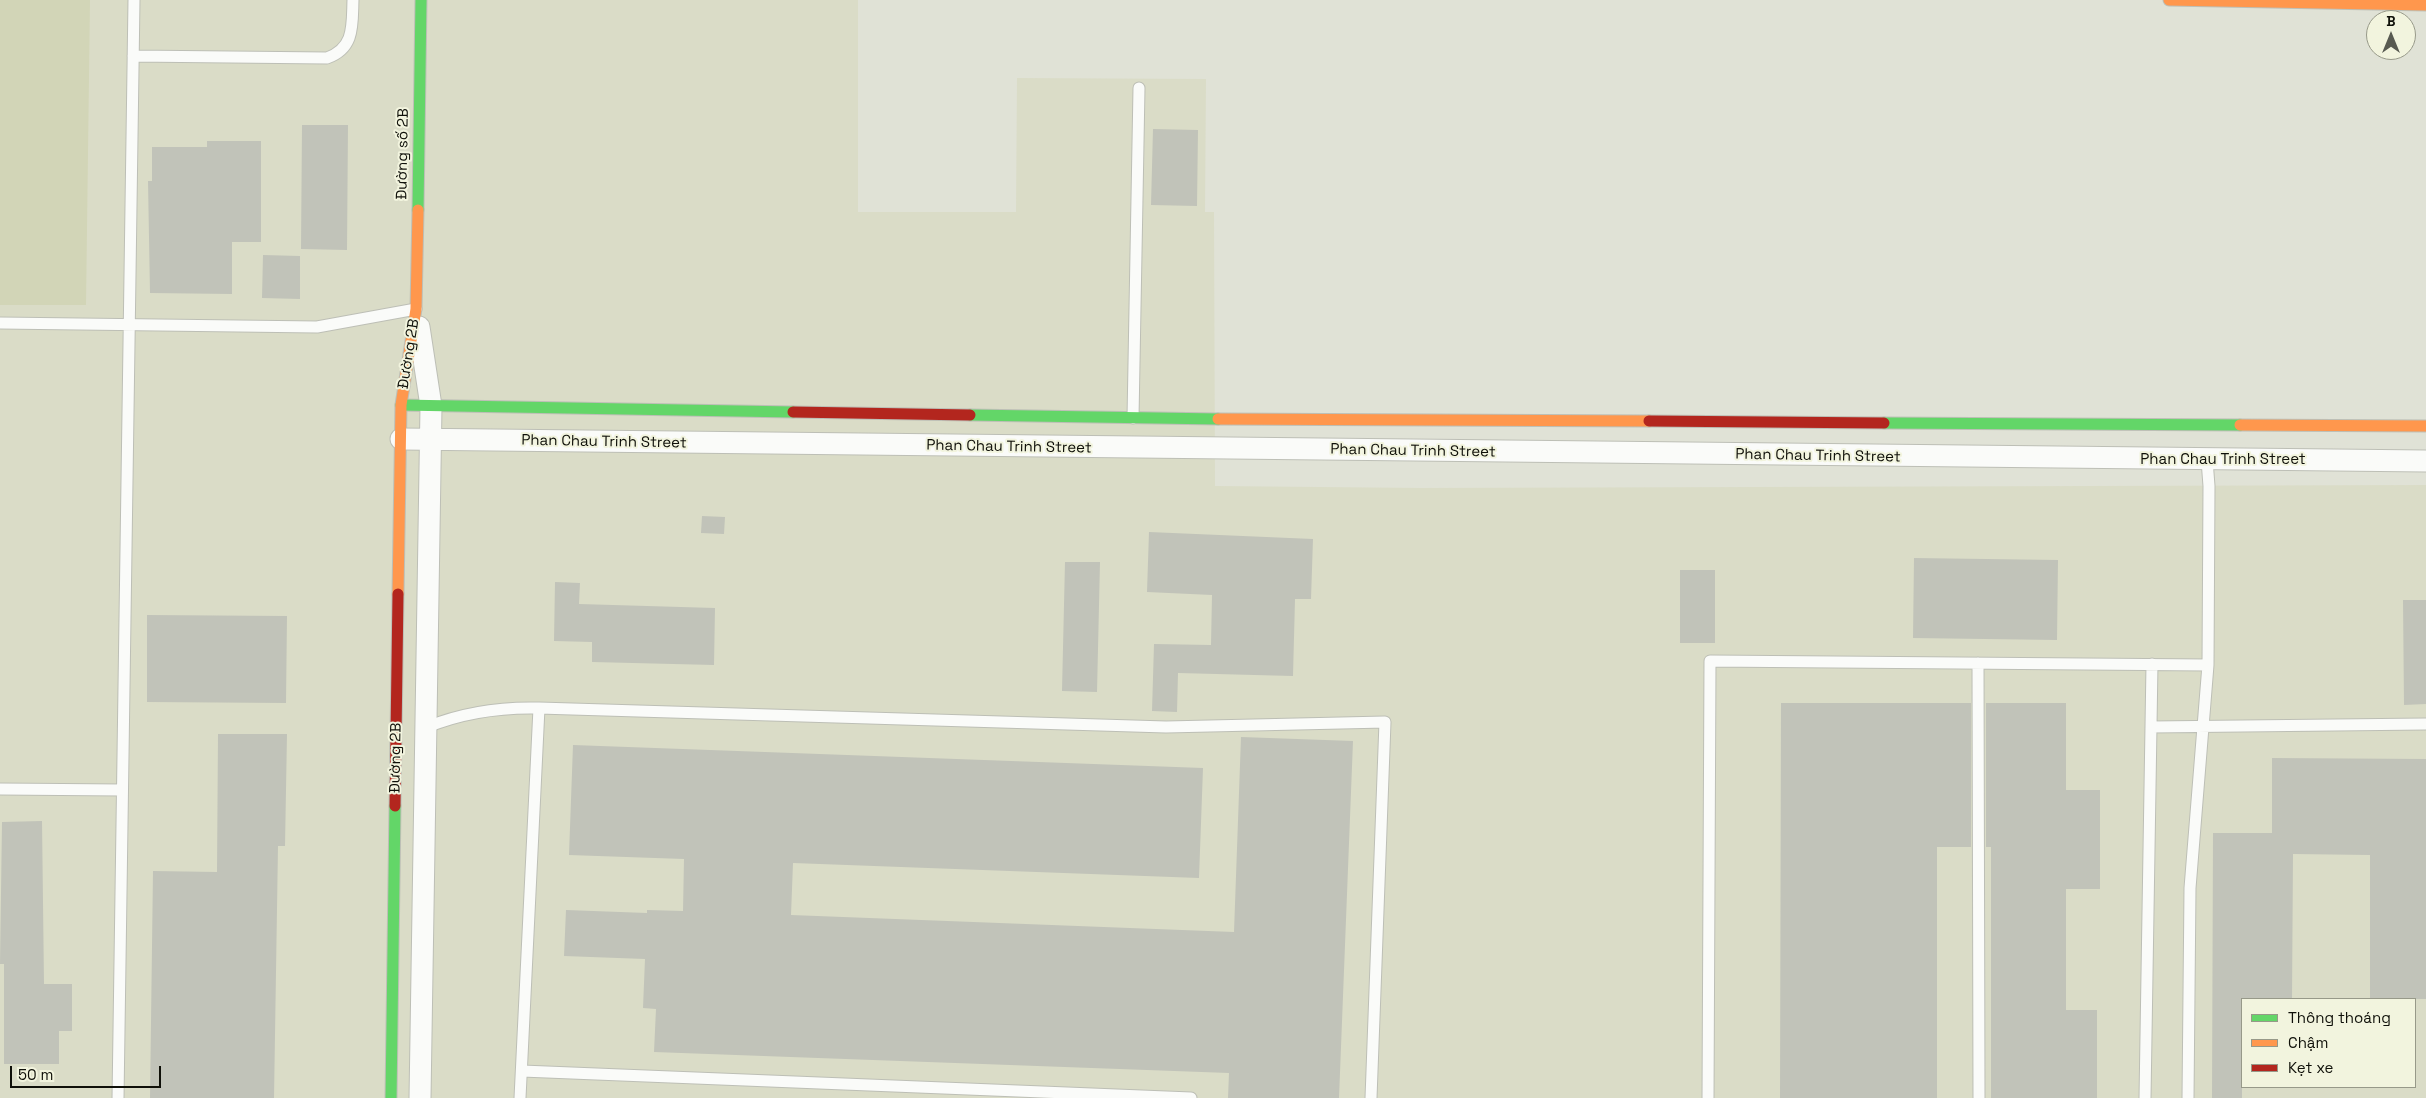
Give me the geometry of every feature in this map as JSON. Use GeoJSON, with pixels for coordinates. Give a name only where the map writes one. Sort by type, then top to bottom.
{"type":"FeatureCollection","features":[{"type":"Feature","properties":{"kind":"street","name":"Đường số 2B"},"geometry":{"type":"LineString","coordinates":[[416,309],[420,0]]}},
{"type":"Feature","properties":{"kind":"street"},"geometry":{"type":"LineString","coordinates":[[2169,0],[2426,5]]}},
{"type":"Feature","properties":{"kind":"street","name":"Đường 2B"},"geometry":{"type":"LineString","coordinates":[[391,1098],[401,405],[416,309]]}},
{"type":"Feature","properties":{"kind":"street","name":"Đường 2B"},"geometry":{"type":"LineString","coordinates":[[416,309],[430,406],[427,727],[420,1098]]}},
{"type":"Feature","properties":{"kind":"street","name":"Phan Chau Trinh Street"},"geometry":{"type":"LineString","coordinates":[[401,405],[1133,418],[2426,426]]}},
{"type":"Feature","properties":{"kind":"street","name":"Phan Chau Trinh Street"},"geometry":{"type":"LineString","coordinates":[[401,439],[2426,461]]}},
{"type":"Feature","properties":{"kind":"lane"},"geometry":{"type":"LineString","coordinates":[[118,1098],[134,0]]}},
{"type":"Feature","properties":{"kind":"lane"},"geometry":{"type":"LineString","coordinates":[[133,56],[327,58],[340,51],[349,42],[352,35],[353,0]]}},
{"type":"Feature","properties":{"kind":"lane"},"geometry":{"type":"LineString","coordinates":[[1133,418],[1139,88]]}},
{"type":"Feature","properties":{"kind":"lane"},"geometry":{"type":"LineString","coordinates":[[0,323],[318,327],[416,309]]}},
{"type":"Feature","properties":{"kind":"lane"},"geometry":{"type":"LineString","coordinates":[[2188,1098],[2190,888],[2208,665],[2209,486],[2207,460]]}},
{"type":"Feature","properties":{"kind":"lane"},"geometry":{"type":"LineString","coordinates":[[1708,1098],[1710,661],[2208,665]]}},
{"type":"Feature","properties":{"kind":"lane"},"geometry":{"type":"LineString","coordinates":[[1978,663],[1979,1098]]}},
{"type":"Feature","properties":{"kind":"lane"},"geometry":{"type":"LineString","coordinates":[[2145,1098],[2152,664]]}},
{"type":"Feature","properties":{"kind":"lane"},"geometry":{"type":"LineString","coordinates":[[520,1098],[539,708]]}},
{"type":"Feature","properties":{"kind":"lane"},"geometry":{"type":"LineString","coordinates":[[427,727],[448,718],[485,710],[539,708],[1166,727],[1385,722],[1371,1098]]}},
{"type":"Feature","properties":{"kind":"lane"},"geometry":{"type":"LineString","coordinates":[[2151,727],[2426,724]]}},
{"type":"Feature","properties":{"kind":"lane"},"geometry":{"type":"LineString","coordinates":[[0,789],[122,790]]}},
{"type":"Feature","properties":{"kind":"lane"},"geometry":{"type":"LineString","coordinates":[[522,1071],[910,1092],[1191,1098]]}},
{"type":"Feature","properties":{"kind":"shaded area"},"geometry":{"type":"Polygon","coordinates":[[[0,0],[858,0],[858,212],[1016,212],[1017,78],[1206,79],[1205,212],[1214,212],[1215,486],[1422,488],[2426,485],[2426,1098],[0,1098],[0,0]]]}},
{"type":"Feature","properties":{"kind":"shaded area"},"geometry":{"type":"Polygon","coordinates":[[[0,0],[90,0],[86,305],[0,305],[0,0]]]}},
{"type":"Feature","properties":{"kind":"building"},"geometry":{"type":"Polygon","coordinates":[[[302,125],[348,125],[347,250],[301,249],[302,125]]]}},
{"type":"Feature","properties":{"kind":"building"},"geometry":{"type":"Polygon","coordinates":[[[1153,129],[1198,130],[1197,206],[1151,205],[1153,129]]]}},
{"type":"Feature","properties":{"kind":"building"},"geometry":{"type":"Polygon","coordinates":[[[207,141],[261,141],[261,242],[232,242],[232,294],[150,293],[148,181],[152,181],[152,147],[207,147],[207,141]]]}},
{"type":"Feature","properties":{"kind":"building"},"geometry":{"type":"Polygon","coordinates":[[[263,255],[300,256],[300,299],[262,298],[263,255]]]}},
{"type":"Feature","properties":{"kind":"building"},"geometry":{"type":"Polygon","coordinates":[[[702,516],[725,517],[724,534],[701,533],[702,516]]]}},
{"type":"Feature","properties":{"kind":"building"},"geometry":{"type":"Polygon","coordinates":[[[1149,532],[1313,539],[1311,599],[1295,599],[1293,676],[1178,673],[1177,712],[1152,711],[1154,644],[1211,645],[1212,595],[1147,592],[1149,532]]]}},
{"type":"Feature","properties":{"kind":"building"},"geometry":{"type":"Polygon","coordinates":[[[1914,558],[2058,560],[2057,640],[1913,638],[1914,558]]]}},
{"type":"Feature","properties":{"kind":"building"},"geometry":{"type":"Polygon","coordinates":[[[1065,562],[1100,562],[1097,692],[1062,691],[1065,562]]]}},
{"type":"Feature","properties":{"kind":"building"},"geometry":{"type":"Polygon","coordinates":[[[1680,570],[1715,570],[1715,643],[1680,643],[1680,570]]]}},
{"type":"Feature","properties":{"kind":"building"},"geometry":{"type":"Polygon","coordinates":[[[555,582],[580,583],[579,604],[715,608],[714,665],[592,662],[592,642],[554,641],[555,582]]]}},
{"type":"Feature","properties":{"kind":"building"},"geometry":{"type":"Polygon","coordinates":[[[2403,600],[2426,600],[2426,704],[2404,705],[2403,600]]]}},
{"type":"Feature","properties":{"kind":"building"},"geometry":{"type":"Polygon","coordinates":[[[147,615],[287,616],[286,703],[147,702],[147,615]]]}},
{"type":"Feature","properties":{"kind":"building"},"geometry":{"type":"Polygon","coordinates":[[[1781,703],[1971,703],[1971,847],[1937,847],[1937,1098],[1780,1098],[1781,703]]]}},
{"type":"Feature","properties":{"kind":"building"},"geometry":{"type":"Polygon","coordinates":[[[1986,703],[2066,703],[2066,790],[2100,790],[2100,889],[2066,889],[2066,1010],[2097,1010],[2097,1098],[1991,1098],[1991,847],[1986,847],[1986,703]]]}},
{"type":"Feature","properties":{"kind":"building"},"geometry":{"type":"Polygon","coordinates":[[[218,734],[287,734],[285,846],[278,846],[274,1098],[150,1098],[153,871],[217,872],[218,734]]]}},
{"type":"Feature","properties":{"kind":"building"},"geometry":{"type":"Polygon","coordinates":[[[1241,737],[1353,741],[1339,1098],[1228,1098],[1229,1073],[654,1052],[656,1009],[643,1008],[645,959],[564,956],[566,910],[647,913],[647,910],[683,911],[684,859],[569,855],[573,745],[1203,768],[1199,878],[793,863],[791,915],[1234,932],[1241,737]]]}},
{"type":"Feature","properties":{"kind":"building"},"geometry":{"type":"Polygon","coordinates":[[[2272,758],[2426,759],[2426,999],[2370,998],[2370,855],[2293,854],[2292,998],[2241,998],[2242,1098],[2212,1098],[2213,833],[2272,833],[2272,758]]]}},
{"type":"Feature","properties":{"kind":"building"},"geometry":{"type":"Polygon","coordinates":[[[42,821],[44,984],[72,984],[72,1031],[59,1031],[59,1064],[4,1064],[4,964],[0,964],[2,822],[42,821]]]}},
{"type":"Feature","properties":{"kind":"traffic: fast"},"geometry":{"type":"LineString","coordinates":[[418,210],[421,0]]}},
{"type":"Feature","properties":{"kind":"traffic: fast"},"geometry":{"type":"LineString","coordinates":[[401,405],[793,412]]}},
{"type":"Feature","properties":{"kind":"traffic: fast"},"geometry":{"type":"LineString","coordinates":[[970,415],[1218,419]]}},
{"type":"Feature","properties":{"kind":"traffic: fast"},"geometry":{"type":"LineString","coordinates":[[1884,423],[2240,425]]}},
{"type":"Feature","properties":{"kind":"traffic: fast"},"geometry":{"type":"LineString","coordinates":[[391,1098],[395,806]]}},
{"type":"Feature","properties":{"kind":"traffic: slow"},"geometry":{"type":"LineString","coordinates":[[2169,0],[2426,5]]}},
{"type":"Feature","properties":{"kind":"traffic: slow"},"geometry":{"type":"LineString","coordinates":[[398,594],[401,405],[416,309],[418,210]]}},
{"type":"Feature","properties":{"kind":"traffic: slow"},"geometry":{"type":"LineString","coordinates":[[1218,419],[1649,421]]}},
{"type":"Feature","properties":{"kind":"traffic: slow"},"geometry":{"type":"LineString","coordinates":[[2240,425],[2426,426]]}},
{"type":"Feature","properties":{"kind":"traffic: jam"},"geometry":{"type":"LineString","coordinates":[[793,412],[970,415]]}},
{"type":"Feature","properties":{"kind":"traffic: jam"},"geometry":{"type":"LineString","coordinates":[[1649,421],[1884,423]]}},
{"type":"Feature","properties":{"kind":"traffic: jam"},"geometry":{"type":"LineString","coordinates":[[395,806],[398,594]]}}]}
